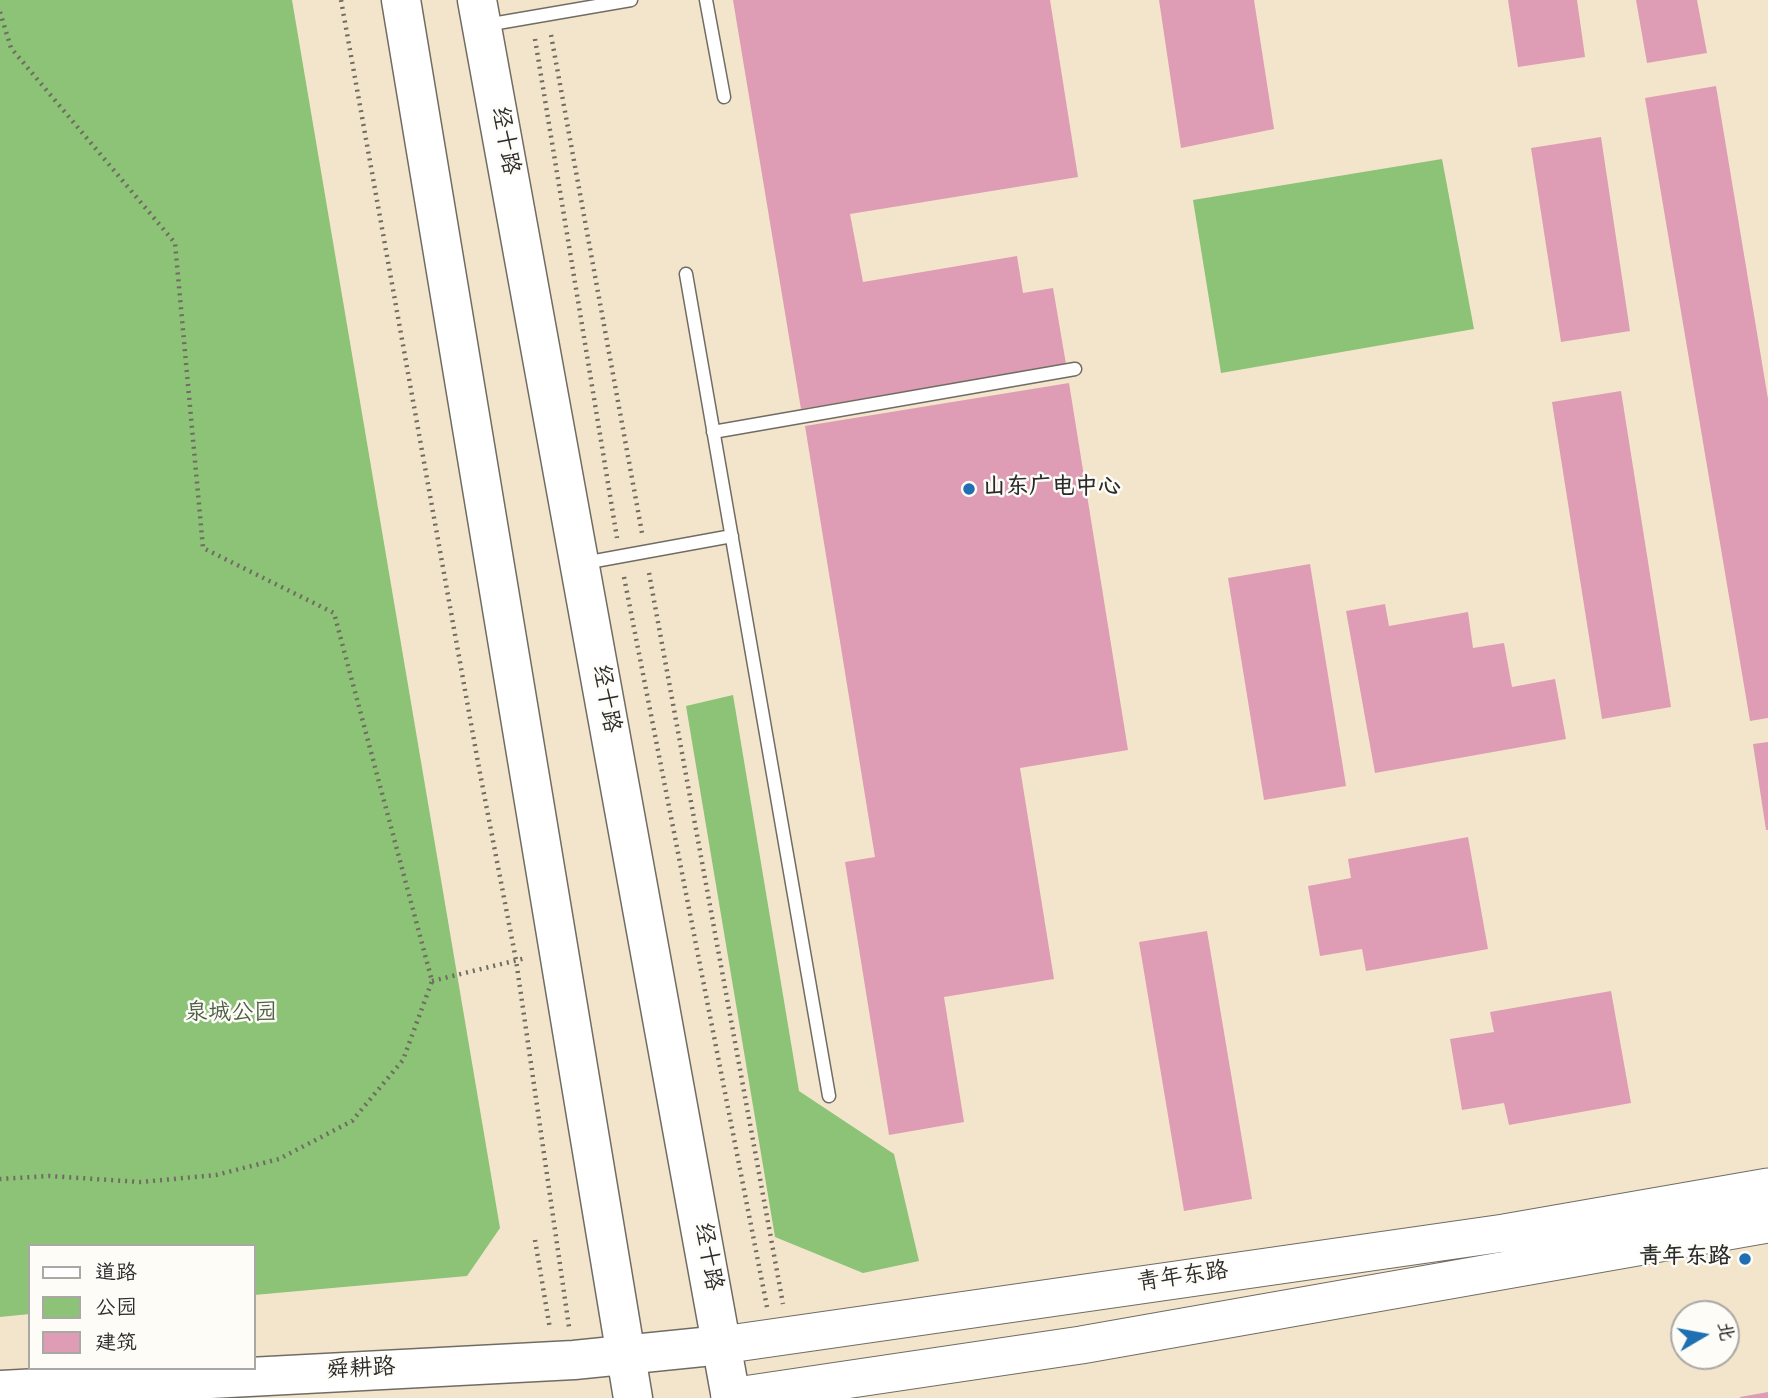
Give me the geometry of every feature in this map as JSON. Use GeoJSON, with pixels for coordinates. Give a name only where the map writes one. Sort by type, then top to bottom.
{"type":"FeatureCollection","features":[{"type":"Feature","properties":{"kind":"main road"},"geometry":{"type":"LineString","coordinates":[[401,0],[633,1398]]}},
{"type":"Feature","properties":{"kind":"main road","name":"经十路"},"geometry":{"type":"LineString","coordinates":[[479,13],[722,1345],[729,1398]]}},
{"type":"Feature","properties":{"kind":"main road","name":"青年东路"},"geometry":{"type":"LineString","coordinates":[[722,1345],[1504,1233],[1768,1187]]}},
{"type":"Feature","properties":{"kind":"main road","name":"青年东路"},"geometry":{"type":"LineString","coordinates":[[729,1398],[1081,1345],[1768,1224]]}},
{"type":"Feature","properties":{"kind":"main road","name":"舜耕路"},"geometry":{"type":"LineString","coordinates":[[0,1390],[564,1361],[625,1357],[722,1345]]}},
{"type":"Feature","properties":{"kind":"lane"},"geometry":{"type":"LineString","coordinates":[[479,13],[531,17],[631,0]]}},
{"type":"Feature","properties":{"kind":"lane"},"geometry":{"type":"LineString","coordinates":[[706,0],[724,97]]}},
{"type":"Feature","properties":{"kind":"lane"},"geometry":{"type":"LineString","coordinates":[[686,274],[829,1096]]}},
{"type":"Feature","properties":{"kind":"lane"},"geometry":{"type":"LineString","coordinates":[[713,432],[1075,369]]}},
{"type":"Feature","properties":{"kind":"lane"},"geometry":{"type":"LineString","coordinates":[[580,563],[732,536]]}},
{"type":"Feature","properties":{"kind":"path"},"geometry":{"type":"LineString","coordinates":[[341,0],[516,960],[564,1361]]}},
{"type":"Feature","properties":{"kind":"path"},"geometry":{"type":"LineString","coordinates":[[0,12],[11,48],[175,243],[203,548],[334,613],[432,981],[403,1060],[352,1121],[279,1159],[216,1175],[141,1182],[49,1176],[0,1179]]}},
{"type":"Feature","properties":{"kind":"path"},"geometry":{"type":"LineString","coordinates":[[547,15],[645,551],[781,1337]]}},
{"type":"Feature","properties":{"kind":"path"},"geometry":{"type":"LineString","coordinates":[[531,17],[620,556],[781,1337]]}},
{"type":"Feature","properties":{"kind":"path"},"geometry":{"type":"LineString","coordinates":[[432,981],[557,950]]}},
{"type":"Feature","properties":{"kind":"path"},"geometry":{"type":"LineString","coordinates":[[535,1240],[564,1361]]}},
{"type":"Feature","properties":{"kind":"green space","name":"泉城公园"},"geometry":{"type":"Polygon","coordinates":[[[0,0],[292,0],[500,1228],[467,1276],[256,1295],[256,1244],[28,1244],[28,1314],[0,1317],[0,0]]]}},
{"type":"Feature","properties":{"kind":"green space"},"geometry":{"type":"Polygon","coordinates":[[[1442,159],[1474,329],[1221,373],[1193,200],[1442,159]]]}},
{"type":"Feature","properties":{"kind":"green space"},"geometry":{"type":"Polygon","coordinates":[[[733,695],[799,1091],[894,1154],[919,1261],[863,1273],[775,1237],[686,706],[733,695]]]}},
{"type":"Feature","properties":{"kind":"building"},"geometry":{"type":"Polygon","coordinates":[[[733,0],[1050,0],[1078,177],[850,214],[863,282],[1017,256],[1023,293],[1053,288],[1066,364],[801,409],[733,0]]]}},
{"type":"Feature","properties":{"kind":"building"},"geometry":{"type":"Polygon","coordinates":[[[1159,0],[1254,0],[1274,129],[1181,148],[1159,0]]]}},
{"type":"Feature","properties":{"kind":"building"},"geometry":{"type":"Polygon","coordinates":[[[1508,0],[1577,0],[1585,57],[1518,67],[1508,0]]]}},
{"type":"Feature","properties":{"kind":"building"},"geometry":{"type":"Polygon","coordinates":[[[1636,0],[1697,0],[1707,53],[1647,63],[1636,0]]]}},
{"type":"Feature","properties":{"kind":"building"},"geometry":{"type":"Polygon","coordinates":[[[1716,86],[1768,399],[1768,718],[1750,721],[1645,98],[1716,86]]]}},
{"type":"Feature","properties":{"kind":"building"},"geometry":{"type":"Polygon","coordinates":[[[1601,137],[1630,331],[1561,342],[1531,148],[1601,137]]]}},
{"type":"Feature","properties":{"kind":"building"},"geometry":{"type":"Polygon","coordinates":[[[1069,383],[1128,750],[1020,768],[1054,979],[944,997],[964,1122],[889,1135],[845,862],[875,857],[805,426],[1069,383]]]}},
{"type":"Feature","properties":{"kind":"building"},"geometry":{"type":"Polygon","coordinates":[[[1621,391],[1671,707],[1602,719],[1552,402],[1621,391]]]}},
{"type":"Feature","properties":{"kind":"building"},"geometry":{"type":"Polygon","coordinates":[[[1310,564],[1346,786],[1264,800],[1228,578],[1310,564]]]}},
{"type":"Feature","properties":{"kind":"building"},"geometry":{"type":"Polygon","coordinates":[[[1385,604],[1389,626],[1468,612],[1473,648],[1504,643],[1512,687],[1555,679],[1566,739],[1375,773],[1346,611],[1385,604]]]}},
{"type":"Feature","properties":{"kind":"building"},"geometry":{"type":"Polygon","coordinates":[[[1768,742],[1768,830],[1766,830],[1753,744],[1768,742]]]}},
{"type":"Feature","properties":{"kind":"building"},"geometry":{"type":"Polygon","coordinates":[[[1468,837],[1488,949],[1366,971],[1362,949],[1320,956],[1308,886],[1351,878],[1348,859],[1468,837]]]}},
{"type":"Feature","properties":{"kind":"building"},"geometry":{"type":"Polygon","coordinates":[[[1207,931],[1252,1199],[1184,1211],[1139,942],[1207,931]]]}},
{"type":"Feature","properties":{"kind":"building"},"geometry":{"type":"Polygon","coordinates":[[[1611,991],[1631,1103],[1509,1125],[1504,1103],[1462,1110],[1450,1039],[1494,1032],[1490,1012],[1611,991]]]}},
{"type":"Feature","properties":{"kind":"building"},"geometry":{"type":"Polygon","coordinates":[[[1768,1392],[1768,1398],[1740,1398],[1740,1397],[1768,1392]]]}},
{"type":"Feature","properties":{"kind":"place","name":"山东广电中心"},"geometry":{"type":"Point","coordinates":[969,489]}},
{"type":"Feature","properties":{"kind":"place","name":"青年东路"},"geometry":{"type":"Point","coordinates":[1745,1259]}}]}
